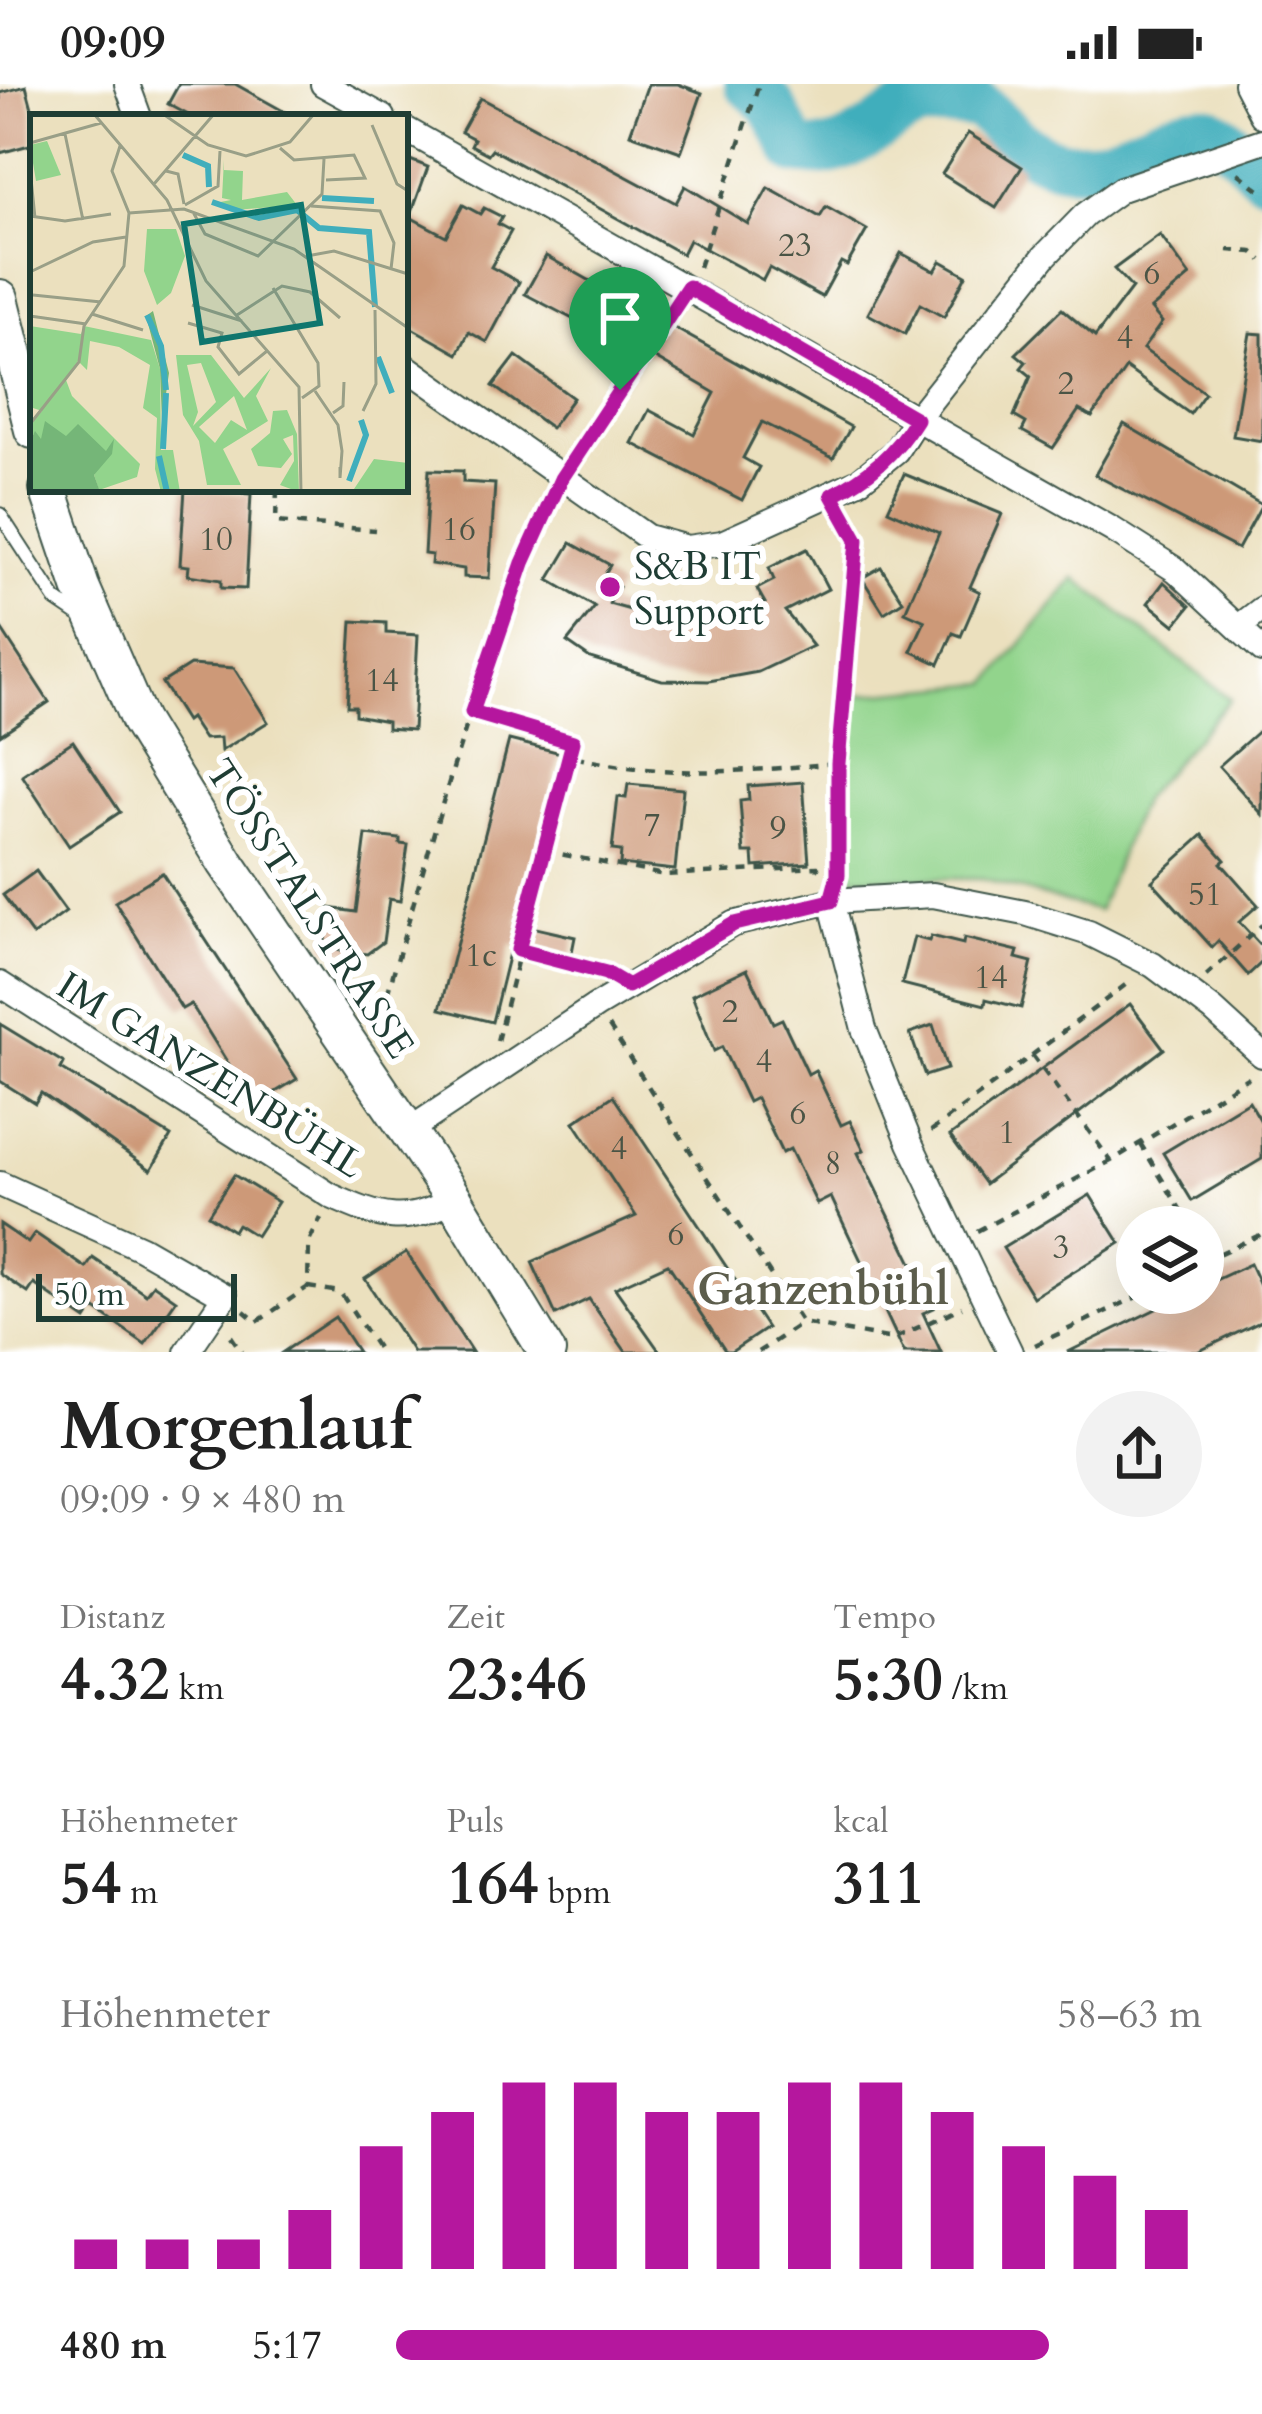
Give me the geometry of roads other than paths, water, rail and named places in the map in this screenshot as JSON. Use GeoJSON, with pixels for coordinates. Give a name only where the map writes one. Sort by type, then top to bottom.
{"type":"FeatureCollection","features":[{"type":"Feature","properties":{"kind":"main road"},"geometry":{"type":"LineString","coordinates":[[0,298],[30,418]]}},
{"type":"Feature","properties":{"kind":"main road","name":"TÖSSTALSTRASSE"},"geometry":{"type":"LineString","coordinates":[[49,492],[98,628],[139,721],[214,842],[454,1199],[547,1352]]}},
{"type":"Feature","properties":{"kind":"street"},"geometry":{"type":"LineString","coordinates":[[128,84],[139,114]]}},
{"type":"Feature","properties":{"kind":"street"},"geometry":{"type":"LineString","coordinates":[[323,84],[378,114]]}},
{"type":"Feature","properties":{"kind":"street"},"geometry":{"type":"LineString","coordinates":[[1246,84],[1262,115]]}},
{"type":"Feature","properties":{"kind":"street"},"geometry":{"type":"LineString","coordinates":[[408,131],[1176,570],[1262,650]]}},
{"type":"Feature","properties":{"kind":"street"},"geometry":{"type":"LineString","coordinates":[[408,368],[646,536],[687,548],[722,543],[859,481],[896,451],[1044,257],[1085,215],[1121,189],[1244,147]]}},
{"type":"Feature","properties":{"kind":"street"},"geometry":{"type":"LineString","coordinates":[[1240,626],[1262,609]]}},
{"type":"Feature","properties":{"kind":"street"},"geometry":{"type":"LineString","coordinates":[[408,1131],[596,1006],[734,924],[831,901],[933,895],[1025,913],[1103,939],[1153,965],[1262,1055]]}},
{"type":"Feature","properties":{"kind":"street"},"geometry":{"type":"LineString","coordinates":[[831,901],[864,1029],[956,1242],[1014,1352]]}},
{"type":"Feature","properties":{"kind":"street","name":"IM GANZENBÜHL"},"geometry":{"type":"LineString","coordinates":[[0,984],[331,1196],[377,1216],[420,1217],[454,1199]]}},
{"type":"Feature","properties":{"kind":"street"},"geometry":{"type":"LineString","coordinates":[[0,1184],[141,1247],[225,1296],[187,1352]]}},
{"type":"Feature","properties":{"kind":"lane"},"geometry":{"type":"LineString","coordinates":[[0,514],[56,600],[98,628]]}},
{"type":"Feature","properties":{"kind":"waterway"},"geometry":{"type":"LineString","coordinates":[[748,84],[771,104],[796,151],[844,146],[918,107],[978,104],[1025,146],[1067,164],[1115,157],[1196,128],[1219,135],[1262,174]]}},
{"type":"Feature","properties":{"kind":"place","name":"S&B IT Support"},"geometry":{"type":"Point","coordinates":[610,587]}},
{"type":"Feature","properties":{"kind":"district","name":"Ganzenbühl"},"geometry":{"type":"Point","coordinates":[823,1288]}}]}
